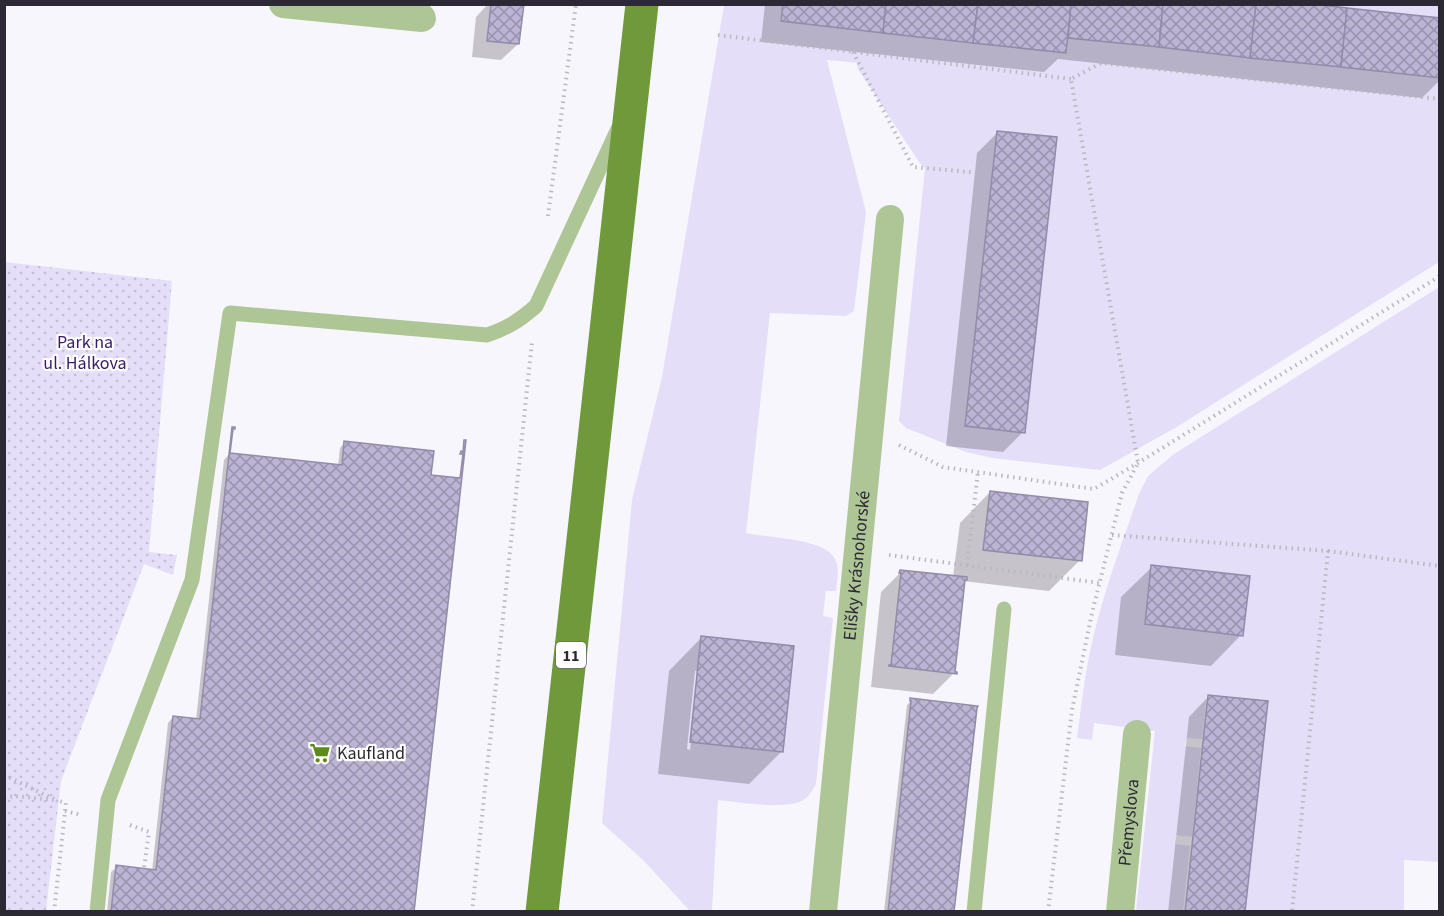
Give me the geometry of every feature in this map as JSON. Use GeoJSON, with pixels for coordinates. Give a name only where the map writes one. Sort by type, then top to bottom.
{"type":"FeatureCollection","features":[{"type":"Feature","properties":{"kind":"main road","name":"11"},"geometry":{"type":"LineString","coordinates":[[542,912],[642,4]]}},
{"type":"Feature","properties":{"kind":"street"},"geometry":{"type":"LineString","coordinates":[[283,4],[422,18]]}},
{"type":"Feature","properties":{"kind":"street","name":"Elišky Krásnohorské"},"geometry":{"type":"LineString","coordinates":[[823,912],[890,219]]}},
{"type":"Feature","properties":{"kind":"street","name":"Přemyslova"},"geometry":{"type":"LineString","coordinates":[[1120,912],[1137,734]]}},
{"type":"Feature","properties":{"kind":"lane"},"geometry":{"type":"LineString","coordinates":[[97,912],[108,800],[192,580],[230,314],[487,334],[502,330],[536,306],[632,99]]}},
{"type":"Feature","properties":{"kind":"lane"},"geometry":{"type":"LineString","coordinates":[[974,912],[1004,609]]}},
{"type":"Feature","properties":{"kind":"path"},"geometry":{"type":"LineString","coordinates":[[547,225],[576,4]]}},
{"type":"Feature","properties":{"kind":"path"},"geometry":{"type":"LineString","coordinates":[[718,35],[1071,79],[1101,63],[1440,99]]}},
{"type":"Feature","properties":{"kind":"path"},"geometry":{"type":"LineString","coordinates":[[853,51],[913,167],[993,174]]}},
{"type":"Feature","properties":{"kind":"path"},"geometry":{"type":"LineString","coordinates":[[1048,912],[1072,710],[1122,493],[1138,463],[1071,79]]}},
{"type":"Feature","properties":{"kind":"path"},"geometry":{"type":"LineString","coordinates":[[894,442],[943,467],[1094,489],[1440,276]]}},
{"type":"Feature","properties":{"kind":"path"},"geometry":{"type":"LineString","coordinates":[[472,912],[536,306]]}},
{"type":"Feature","properties":{"kind":"path"},"geometry":{"type":"LineString","coordinates":[[967,565],[978,472]]}},
{"type":"Feature","properties":{"kind":"path"},"geometry":{"type":"LineString","coordinates":[[1112,535],[1328,552],[1440,566]]}},
{"type":"Feature","properties":{"kind":"path"},"geometry":{"type":"LineString","coordinates":[[1292,912],[1328,552]]}},
{"type":"Feature","properties":{"kind":"path"},"geometry":{"type":"LineString","coordinates":[[879,553],[1100,583]]}},
{"type":"Feature","properties":{"kind":"path"},"geometry":{"type":"LineString","coordinates":[[4,775],[66,803],[54,912]]}},
{"type":"Feature","properties":{"kind":"path"},"geometry":{"type":"LineString","coordinates":[[4,798],[14,796],[56,800]]}},
{"type":"Feature","properties":{"kind":"path"},"geometry":{"type":"LineString","coordinates":[[122,823],[149,832],[144,868]]}},
{"type":"Feature","properties":{"kind":"green space"},"geometry":{"type":"Polygon","coordinates":[[[724,5],[1439,5],[1439,262],[1175,428],[1100,470],[992,458],[966,452],[906,428],[899,421],[925,168],[858,69],[859,63],[827,60],[866,212],[854,311],[846,316],[770,313],[746,533],[808,543],[829,552],[837,563],[836,591],[826,591],[823,616],[833,618],[816,784],[805,799],[797,803],[763,805],[718,800],[712,911],[690,911],[644,861],[602,823],[632,500],[662,377],[724,5]]]}},
{"type":"Feature","properties":{"kind":"green space","name":"Park na ul. Hálkova"},"geometry":{"type":"Polygon","coordinates":[[[5,262],[172,281],[149,552],[177,555],[173,575],[144,564],[61,781],[46,911],[5,911],[5,262]]]}},
{"type":"Feature","properties":{"kind":"green space"},"geometry":{"type":"Polygon","coordinates":[[[1439,287],[1439,862],[1404,860],[1404,911],[1243,911],[1266,700],[1207,694],[1202,739],[1187,738],[1185,746],[1201,748],[1192,837],[1176,835],[1176,844],[1190,846],[1183,911],[1136,911],[1155,731],[1094,723],[1092,740],[1077,738],[1086,673],[1100,612],[1139,494],[1148,476],[1174,454],[1439,287]]]}},
{"type":"Feature","properties":{"kind":"building"},"geometry":{"type":"Polygon","coordinates":[[[491,4],[524,4],[519,44],[487,41],[491,4]]]}},
{"type":"Feature","properties":{"kind":"building"},"geometry":{"type":"Polygon","coordinates":[[[783,4],[886,4],[883,33],[781,21],[783,4]]]}},
{"type":"Feature","properties":{"kind":"building"},"geometry":{"type":"Polygon","coordinates":[[[886,4],[978,4],[973,43],[883,33],[886,4]]]}},
{"type":"Feature","properties":{"kind":"building"},"geometry":{"type":"Polygon","coordinates":[[[978,4],[1071,4],[1066,53],[973,43],[978,4]]]}},
{"type":"Feature","properties":{"kind":"building"},"geometry":{"type":"Polygon","coordinates":[[[1071,4],[1163,4],[1159,47],[1068,38],[1071,4]]]}},
{"type":"Feature","properties":{"kind":"building"},"geometry":{"type":"Polygon","coordinates":[[[1163,4],[1256,4],[1250,58],[1159,47],[1163,4]]]}},
{"type":"Feature","properties":{"kind":"building"},"geometry":{"type":"Polygon","coordinates":[[[1256,4],[1313,4],[1347,8],[1341,67],[1250,58],[1256,4]]]}},
{"type":"Feature","properties":{"kind":"building"},"geometry":{"type":"Polygon","coordinates":[[[1347,8],[1440,18],[1440,78],[1341,67],[1347,8]]]}},
{"type":"Feature","properties":{"kind":"building"},"geometry":{"type":"Polygon","coordinates":[[[997,131],[1057,137],[1025,433],[965,426],[997,131]]]}},
{"type":"Feature","properties":{"kind":"building"},"geometry":{"type":"Polygon","coordinates":[[[232,427],[235,429],[233,429],[230,453],[342,465],[344,441],[434,451],[431,475],[460,478],[463,454],[460,454],[461,451],[463,452],[464,440],[466,440],[414,912],[111,912],[116,865],[156,870],[173,716],[200,719],[232,427]]]}},
{"type":"Feature","properties":{"kind":"building"},"geometry":{"type":"Polygon","coordinates":[[[990,491],[1088,502],[1082,561],[983,550],[990,491]]]}},
{"type":"Feature","properties":{"kind":"building"},"geometry":{"type":"Polygon","coordinates":[[[1151,565],[1250,576],[1243,636],[1145,624],[1151,565]]]}},
{"type":"Feature","properties":{"kind":"building"},"geometry":{"type":"Polygon","coordinates":[[[900,570],[967,577],[955,672],[957,674],[889,666],[891,665],[900,570]]]}},
{"type":"Feature","properties":{"kind":"building"},"geometry":{"type":"Polygon","coordinates":[[[701,636],[794,646],[783,752],[690,742],[701,636]]]}},
{"type":"Feature","properties":{"kind":"building"},"geometry":{"type":"Polygon","coordinates":[[[1208,695],[1268,701],[1245,912],[1185,912],[1208,695]]]}},
{"type":"Feature","properties":{"kind":"building"},"geometry":{"type":"Polygon","coordinates":[[[910,698],[978,706],[954,912],[888,912],[910,698]]]}},
{"type":"Feature","properties":{"kind":"place","name":"Kaufland"},"geometry":{"type":"Point","coordinates":[320,753]}}]}
